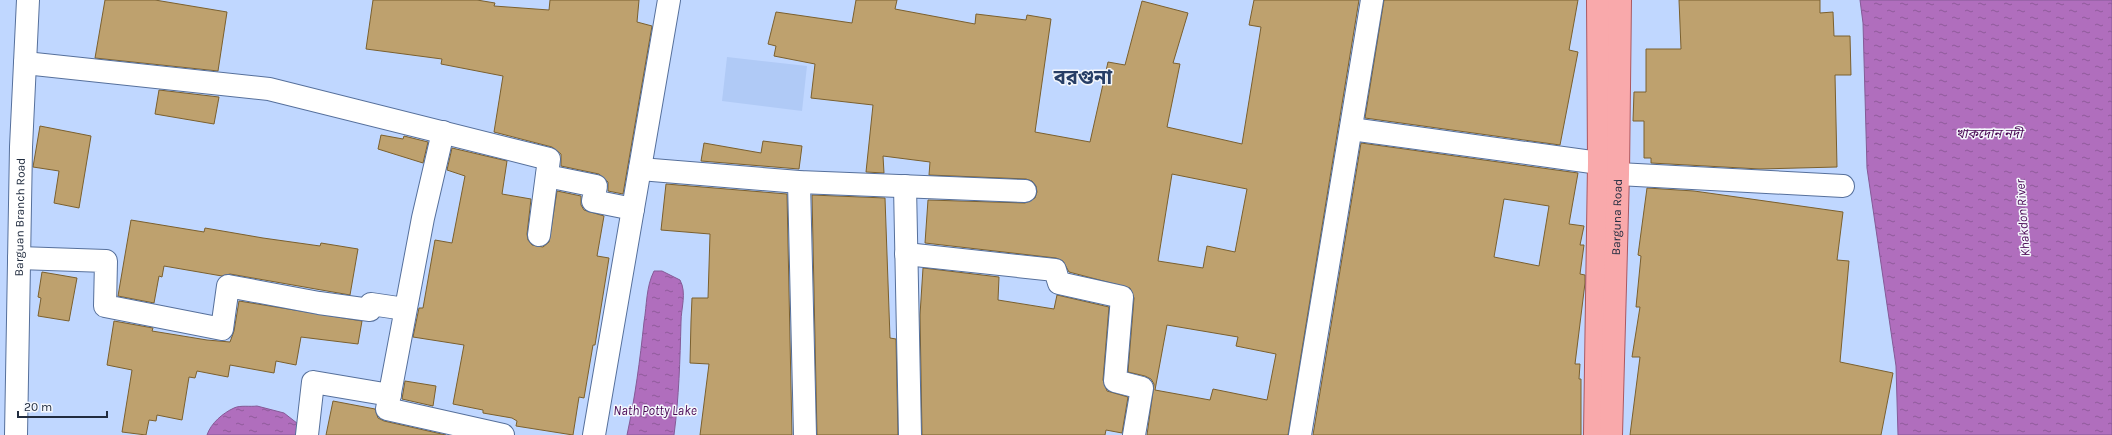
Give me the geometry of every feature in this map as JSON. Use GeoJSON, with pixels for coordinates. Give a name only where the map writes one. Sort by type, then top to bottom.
{"type":"FeatureCollection","features":[{"type":"Feature","properties":{"kind":"main road","name":"Barguna Road"},"geometry":{"type":"LineString","coordinates":[[1595,435],[1599,163],[1598,0]]}},
{"type":"Feature","properties":{"kind":"main road","name":"Barguna Road"},"geometry":{"type":"LineString","coordinates":[[1611,435],[1618,174],[1620,0]]}},
{"type":"Feature","properties":{"kind":"street","name":"Barguan Branch Road"},"geometry":{"type":"LineString","coordinates":[[16,435],[9,379],[19,258],[24,63],[28,0]]}},
{"type":"Feature","properties":{"kind":"street"},"geometry":{"type":"LineString","coordinates":[[594,435],[669,0]]}},
{"type":"Feature","properties":{"kind":"street"},"geometry":{"type":"LineString","coordinates":[[1300,435],[1372,0]]}},
{"type":"Feature","properties":{"kind":"street"},"geometry":{"type":"LineString","coordinates":[[24,63],[269,89],[549,159],[539,235]]}},
{"type":"Feature","properties":{"kind":"street"},"geometry":{"type":"LineString","coordinates":[[1351,129],[1599,163]]}},
{"type":"Feature","properties":{"kind":"street"},"geometry":{"type":"LineString","coordinates":[[443,132],[423,218],[387,409],[503,435]]}},
{"type":"Feature","properties":{"kind":"street"},"geometry":{"type":"LineString","coordinates":[[640,169],[799,182],[1025,191]]}},
{"type":"Feature","properties":{"kind":"street"},"geometry":{"type":"LineString","coordinates":[[1618,174],[1843,186]]}},
{"type":"Feature","properties":{"kind":"street"},"geometry":{"type":"LineString","coordinates":[[547,176],[596,186],[593,200],[633,209]]}},
{"type":"Feature","properties":{"kind":"street"},"geometry":{"type":"LineString","coordinates":[[799,182],[805,435]]}},
{"type":"Feature","properties":{"kind":"street"},"geometry":{"type":"LineString","coordinates":[[905,186],[910,435]]}},
{"type":"Feature","properties":{"kind":"street"},"geometry":{"type":"LineString","coordinates":[[906,254],[1055,270],[1059,283],[1122,297],[1115,381],[1142,388],[1134,435]]}},
{"type":"Feature","properties":{"kind":"street"},"geometry":{"type":"LineString","coordinates":[[19,258],[106,261],[105,306],[222,329],[228,286],[319,303],[370,310],[371,304],[405,309]]}},
{"type":"Feature","properties":{"kind":"street"},"geometry":{"type":"LineString","coordinates":[[307,435],[313,382],[390,395]]}},
{"type":"Feature","properties":{"kind":"shaded area"},"geometry":{"type":"Polygon","coordinates":[[[727,57],[807,66],[802,111],[722,101],[727,57]]]}},
{"type":"Feature","properties":{"kind":"water","name":"খাকদোন নদী"},"geometry":{"type":"Polygon","coordinates":[[[1860,0],[2112,0],[2112,435],[1898,435],[1896,366],[1867,168],[1863,23],[1860,0]]]}},
{"type":"Feature","properties":{"kind":"water","name":"Nath Potty Lake"},"geometry":{"type":"Polygon","coordinates":[[[654,271],[662,271],[680,280],[683,290],[680,364],[674,435],[627,435],[637,379],[648,289],[654,271]]]}},
{"type":"Feature","properties":{"kind":"water"},"geometry":{"type":"Polygon","coordinates":[[[257,406],[284,413],[302,427],[302,435],[207,435],[214,423],[230,410],[239,407],[257,406]]]}},
{"type":"Feature","properties":{"kind":"building"},"geometry":{"type":"Polygon","coordinates":[[[105,0],[155,0],[227,12],[218,71],[95,58],[105,0]]]}},
{"type":"Feature","properties":{"kind":"building"},"geometry":{"type":"Polygon","coordinates":[[[373,0],[477,0],[495,3],[494,6],[549,10],[550,0],[639,0],[637,22],[652,26],[623,194],[608,191],[608,182],[599,174],[561,166],[561,154],[552,147],[494,132],[503,76],[441,64],[442,59],[366,49],[373,0]]]}},
{"type":"Feature","properties":{"kind":"building"},"geometry":{"type":"Polygon","coordinates":[[[856,0],[897,0],[895,9],[975,24],[976,14],[1026,20],[1027,15],[1051,19],[1035,132],[1090,142],[1108,62],[1125,65],[1142,1],[1188,13],[1173,63],[1180,64],[1167,127],[1242,144],[1261,27],[1249,25],[1254,0],[1359,0],[1288,435],[1147,435],[1154,384],[1151,379],[1145,376],[1128,372],[1134,298],[1130,288],[1069,272],[1063,261],[1056,258],[925,243],[928,200],[1025,203],[1035,198],[1037,192],[1036,186],[1032,181],[1026,179],[929,175],[930,162],[883,156],[884,173],[866,172],[873,105],[811,98],[815,64],[774,56],[776,46],[768,44],[776,12],[852,23],[856,0]],[[1172,174],[1158,261],[1203,268],[1207,246],[1235,252],[1247,189],[1172,174]],[[1167,325],[1155,390],[1210,400],[1213,389],[1267,400],[1276,354],[1236,346],[1238,337],[1167,325]]]}},
{"type":"Feature","properties":{"kind":"building"},"geometry":{"type":"Polygon","coordinates":[[[1384,0],[1578,0],[1569,50],[1578,52],[1560,145],[1365,118],[1384,0]]]}},
{"type":"Feature","properties":{"kind":"building"},"geometry":{"type":"Polygon","coordinates":[[[1679,0],[1820,0],[1820,13],[1833,12],[1834,36],[1850,36],[1851,75],[1835,75],[1837,167],[1760,169],[1651,163],[1651,158],[1644,158],[1644,121],[1633,121],[1634,92],[1646,92],[1646,49],[1681,49],[1679,0]]]}},
{"type":"Feature","properties":{"kind":"building"},"geometry":{"type":"Polygon","coordinates":[[[159,90],[219,97],[214,124],[155,114],[159,90]]]}},
{"type":"Feature","properties":{"kind":"building"},"geometry":{"type":"Polygon","coordinates":[[[40,126],[91,136],[79,208],[54,203],[59,171],[33,167],[40,126]]]}},
{"type":"Feature","properties":{"kind":"building"},"geometry":{"type":"Polygon","coordinates":[[[381,135],[403,139],[404,136],[428,142],[423,163],[378,149],[381,135]]]}},
{"type":"Feature","properties":{"kind":"building"},"geometry":{"type":"Polygon","coordinates":[[[763,141],[802,146],[799,169],[701,161],[704,143],[761,153],[763,141]]]}},
{"type":"Feature","properties":{"kind":"building"},"geometry":{"type":"Polygon","coordinates":[[[1361,143],[1578,173],[1569,224],[1584,226],[1580,245],[1584,245],[1580,274],[1585,275],[1585,283],[1575,364],[1580,364],[1579,379],[1581,379],[1581,435],[1313,435],[1361,143]],[[1504,199],[1494,257],[1539,266],[1549,206],[1504,199]]]}},
{"type":"Feature","properties":{"kind":"building"},"geometry":{"type":"Polygon","coordinates":[[[452,148],[507,161],[502,194],[531,199],[527,234],[528,240],[532,245],[543,247],[549,242],[557,191],[581,196],[581,205],[584,210],[604,216],[597,256],[609,258],[595,345],[593,345],[584,398],[579,397],[573,435],[516,426],[517,421],[512,418],[483,413],[483,410],[453,404],[464,345],[413,337],[419,308],[423,308],[435,240],[452,243],[465,176],[447,170],[452,148]]]}},
{"type":"Feature","properties":{"kind":"building"},"geometry":{"type":"Polygon","coordinates":[[[666,184],[787,194],[792,435],[700,435],[709,364],[690,363],[692,298],[708,298],[710,234],[661,230],[666,184]]]}},
{"type":"Feature","properties":{"kind":"building"},"geometry":{"type":"Polygon","coordinates":[[[1647,188],[1694,191],[1843,212],[1837,260],[1849,261],[1840,362],[1893,373],[1881,435],[1630,435],[1640,357],[1632,357],[1640,307],[1636,307],[1641,256],[1638,255],[1647,188]]]}},
{"type":"Feature","properties":{"kind":"building"},"geometry":{"type":"Polygon","coordinates":[[[812,195],[885,198],[890,338],[896,339],[898,435],[817,435],[812,195]]]}},
{"type":"Feature","properties":{"kind":"building"},"geometry":{"type":"Polygon","coordinates":[[[131,220],[204,232],[205,228],[320,246],[321,243],[358,249],[350,295],[230,274],[222,276],[164,266],[162,277],[159,276],[154,303],[118,296],[131,220]]]}},
{"type":"Feature","properties":{"kind":"building"},"geometry":{"type":"Polygon","coordinates":[[[923,268],[999,277],[998,300],[1054,309],[1057,295],[1109,307],[1103,380],[1107,391],[1128,397],[1122,433],[1106,430],[1105,435],[922,435],[920,315],[923,268]]]}},
{"type":"Feature","properties":{"kind":"building"},"geometry":{"type":"Polygon","coordinates":[[[42,272],[77,278],[69,321],[38,316],[41,298],[38,297],[42,272]]]}},
{"type":"Feature","properties":{"kind":"building"},"geometry":{"type":"Polygon","coordinates":[[[239,301],[362,321],[358,344],[301,337],[296,365],[276,361],[274,373],[230,365],[228,377],[197,371],[195,378],[189,377],[182,420],[157,415],[156,421],[149,420],[146,435],[122,432],[132,370],[107,365],[114,321],[153,328],[152,331],[207,340],[230,342],[234,331],[239,301]]]}},
{"type":"Feature","properties":{"kind":"building"},"geometry":{"type":"Polygon","coordinates":[[[405,381],[436,386],[433,406],[402,399],[405,381]]]}},
{"type":"Feature","properties":{"kind":"building"},"geometry":{"type":"Polygon","coordinates":[[[333,401],[375,409],[378,418],[384,421],[446,435],[326,435],[333,401]]]}},
{"type":"Feature","properties":{"kind":"district","name":"বরগুনা"},"geometry":{"type":"Point","coordinates":[1083,77]}},
{"type":"Feature","properties":{"kind":"water label","name":"Khakdon River"},"geometry":{"type":"Point","coordinates":[2022,218]}}]}
